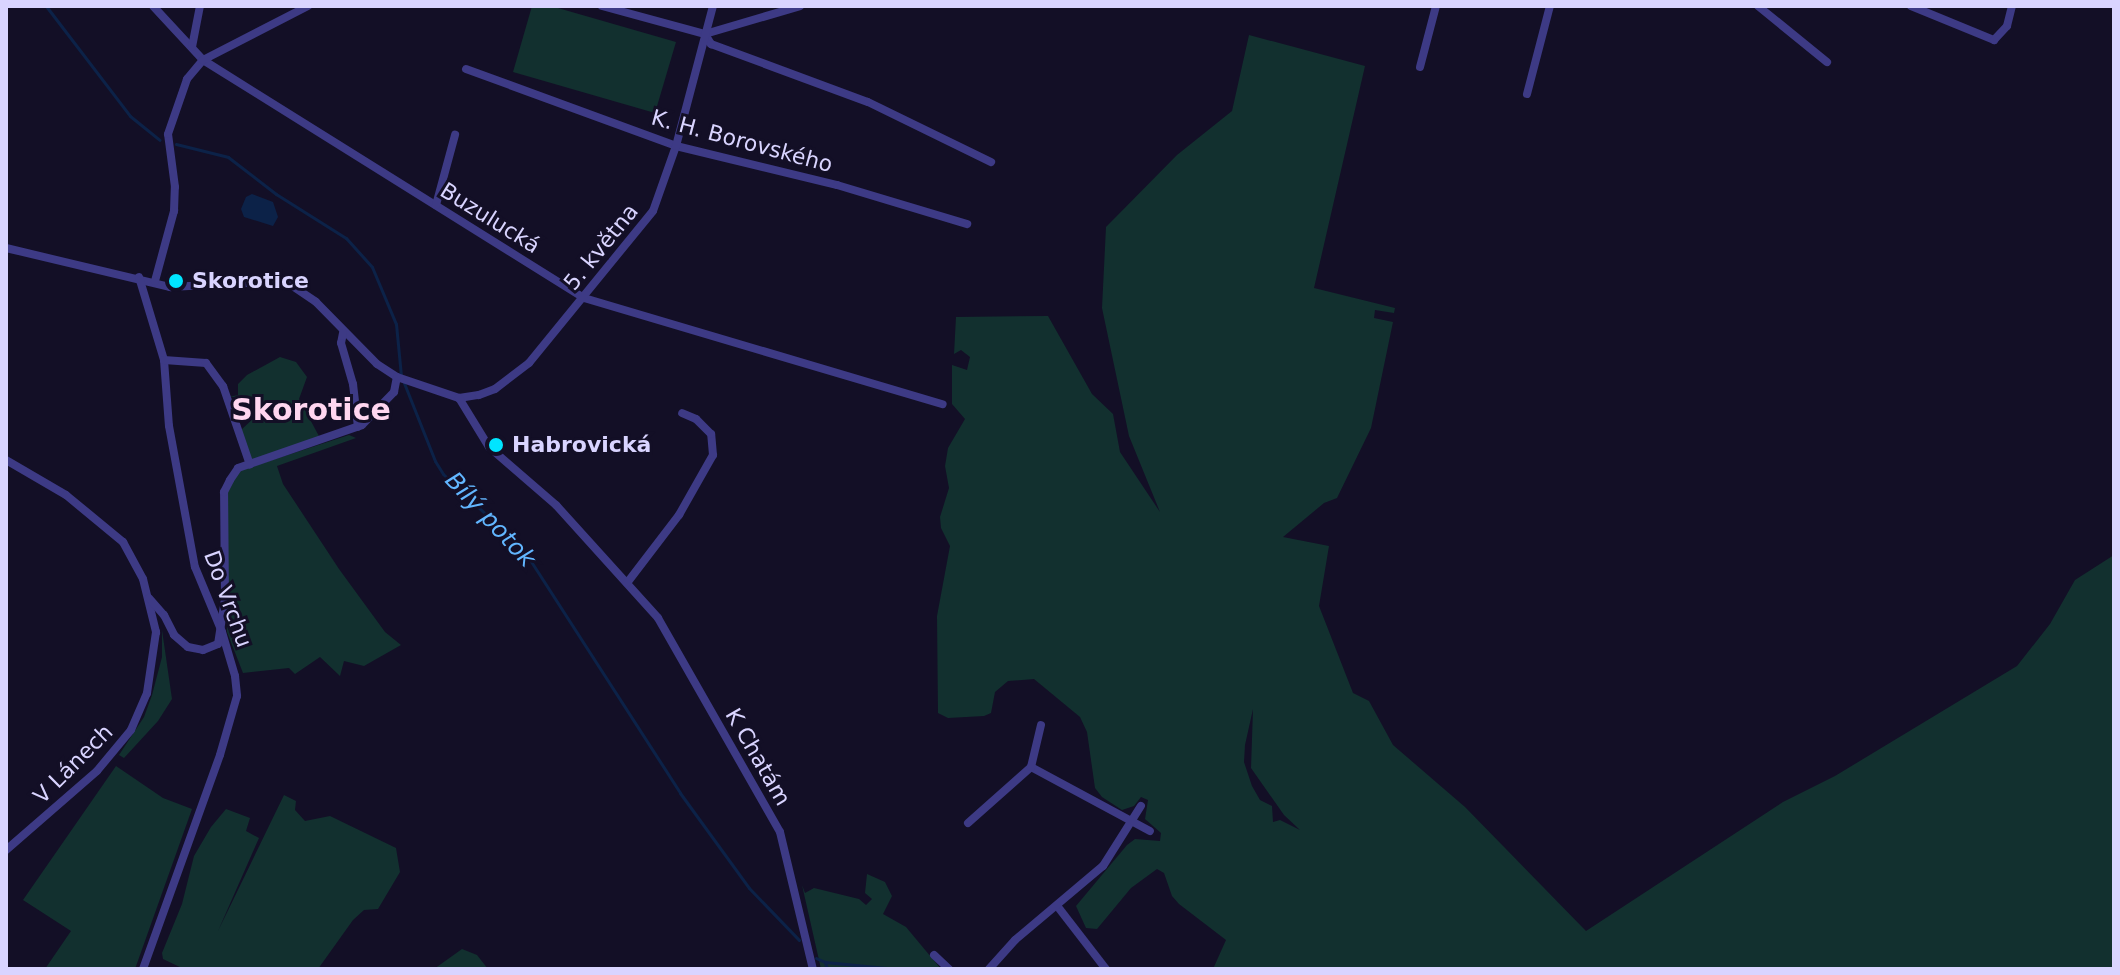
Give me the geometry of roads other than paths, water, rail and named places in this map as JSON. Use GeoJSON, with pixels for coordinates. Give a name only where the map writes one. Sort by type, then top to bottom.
{"type":"FeatureCollection","features":[{"type":"Feature","properties":{"kind":"street","name":"Buzulucká"},"geometry":{"type":"LineString","coordinates":[[153,6],[203,60],[584,298],[943,404]]}},
{"type":"Feature","properties":{"kind":"street"},"geometry":{"type":"LineString","coordinates":[[192,47],[200,6]]}},
{"type":"Feature","properties":{"kind":"street"},"geometry":{"type":"LineString","coordinates":[[155,281],[174,211],[175,187],[168,134],[187,79],[203,60],[308,6]]}},
{"type":"Feature","properties":{"kind":"street"},"geometry":{"type":"LineString","coordinates":[[602,6],[705,34],[800,6]]}},
{"type":"Feature","properties":{"kind":"street","name":"5. května"},"geometry":{"type":"LineString","coordinates":[[459,398],[495,389],[514,376],[584,298],[653,211],[676,146],[713,6]]}},
{"type":"Feature","properties":{"kind":"street"},"geometry":{"type":"LineString","coordinates":[[1420,67],[1436,6]]}},
{"type":"Feature","properties":{"kind":"street"},"geometry":{"type":"LineString","coordinates":[[1527,94],[1550,6]]}},
{"type":"Feature","properties":{"kind":"street"},"geometry":{"type":"LineString","coordinates":[[1758,6],[1827,62]]}},
{"type":"Feature","properties":{"kind":"street"},"geometry":{"type":"LineString","coordinates":[[1911,6],[1987,38],[1999,38],[2012,6]]}},
{"type":"Feature","properties":{"kind":"street"},"geometry":{"type":"LineString","coordinates":[[705,34],[711,44],[868,102],[991,162]]}},
{"type":"Feature","properties":{"kind":"street","name":"K. H. Borovského"},"geometry":{"type":"LineString","coordinates":[[466,69],[676,146],[837,185],[967,224]]}},
{"type":"Feature","properties":{"kind":"street"},"geometry":{"type":"LineString","coordinates":[[436,205],[455,135]]}},
{"type":"Feature","properties":{"kind":"street"},"geometry":{"type":"LineString","coordinates":[[6,248],[139,277],[170,287],[285,281],[316,302],[343,333],[397,377],[459,398]]}},
{"type":"Feature","properties":{"kind":"street","name":"Do Vrchu"},"geometry":{"type":"LineString","coordinates":[[139,277],[164,360],[169,426],[189,544],[195,567],[222,632],[235,676],[237,696],[143,969]]}},
{"type":"Feature","properties":{"kind":"street"},"geometry":{"type":"LineString","coordinates":[[343,333],[341,343],[353,384],[358,427]]}},
{"type":"Feature","properties":{"kind":"street"},"geometry":{"type":"LineString","coordinates":[[164,360],[206,363],[223,386],[250,465]]}},
{"type":"Feature","properties":{"kind":"street"},"geometry":{"type":"LineString","coordinates":[[222,632],[224,492],[238,468],[358,427],[394,392],[397,377]]}},
{"type":"Feature","properties":{"kind":"street","name":"K Chatám"},"geometry":{"type":"LineString","coordinates":[[459,398],[489,447],[556,505],[658,618],[780,832],[813,969]]}},
{"type":"Feature","properties":{"kind":"street"},"geometry":{"type":"LineString","coordinates":[[627,583],[679,515],[713,455],[711,434],[696,419],[682,413]]}},
{"type":"Feature","properties":{"kind":"street","name":"V Lánech"},"geometry":{"type":"LineString","coordinates":[[6,460],[66,495],[123,542],[143,579],[156,632],[147,693],[131,730],[97,771],[6,850]]}},
{"type":"Feature","properties":{"kind":"street","name":"V Lánech"},"geometry":{"type":"LineString","coordinates":[[147,596],[164,615],[174,635],[188,647],[203,650],[218,644],[222,632]]}},
{"type":"Feature","properties":{"kind":"street"},"geometry":{"type":"LineString","coordinates":[[968,823],[1031,767],[1041,725]]}},
{"type":"Feature","properties":{"kind":"street"},"geometry":{"type":"LineString","coordinates":[[1031,767],[1150,831]]}},
{"type":"Feature","properties":{"kind":"street"},"geometry":{"type":"LineString","coordinates":[[989,969],[1015,940],[1058,907],[1103,866],[1141,806]]}},
{"type":"Feature","properties":{"kind":"street"},"geometry":{"type":"LineString","coordinates":[[1058,907],[1106,969]]}},
{"type":"Feature","properties":{"kind":"street"},"geometry":{"type":"LineString","coordinates":[[934,955],[949,969]]}},
{"type":"Feature","properties":{"kind":"water"},"geometry":{"type":"Polygon","coordinates":[[[252,194],[273,202],[278,217],[273,226],[244,217],[241,209],[246,197],[252,194]]]}},
{"type":"Feature","properties":{"kind":"waterway","name":"Bílý potok"},"geometry":{"type":"LineString","coordinates":[[46,6],[130,116],[160,140]]}},
{"type":"Feature","properties":{"kind":"waterway","name":"Bílý potok"},"geometry":{"type":"LineString","coordinates":[[176,144],[228,157],[276,194],[346,238],[372,267],[396,324],[401,376]]}},
{"type":"Feature","properties":{"kind":"waterway","name":"Bílý potok"},"geometry":{"type":"LineString","coordinates":[[404,383],[443,474],[523,549],[680,793],[749,888],[799,940]]}},
{"type":"Feature","properties":{"kind":"waterway","name":"Bílý potok"},"geometry":{"type":"LineString","coordinates":[[816,958],[825,962],[827,969]]}},
{"type":"Feature","properties":{"kind":"waterway"},"geometry":{"type":"LineString","coordinates":[[825,962],[897,969]]}},
{"type":"Feature","properties":{"kind":"place","name":"Skorotice"},"geometry":{"type":"Point","coordinates":[176,281]}},
{"type":"Feature","properties":{"kind":"place","name":"Habrovická"},"geometry":{"type":"Point","coordinates":[496,445]}},
{"type":"Feature","properties":{"kind":"district","name":"Skorotice"},"geometry":{"type":"Point","coordinates":[311,410]}}]}
